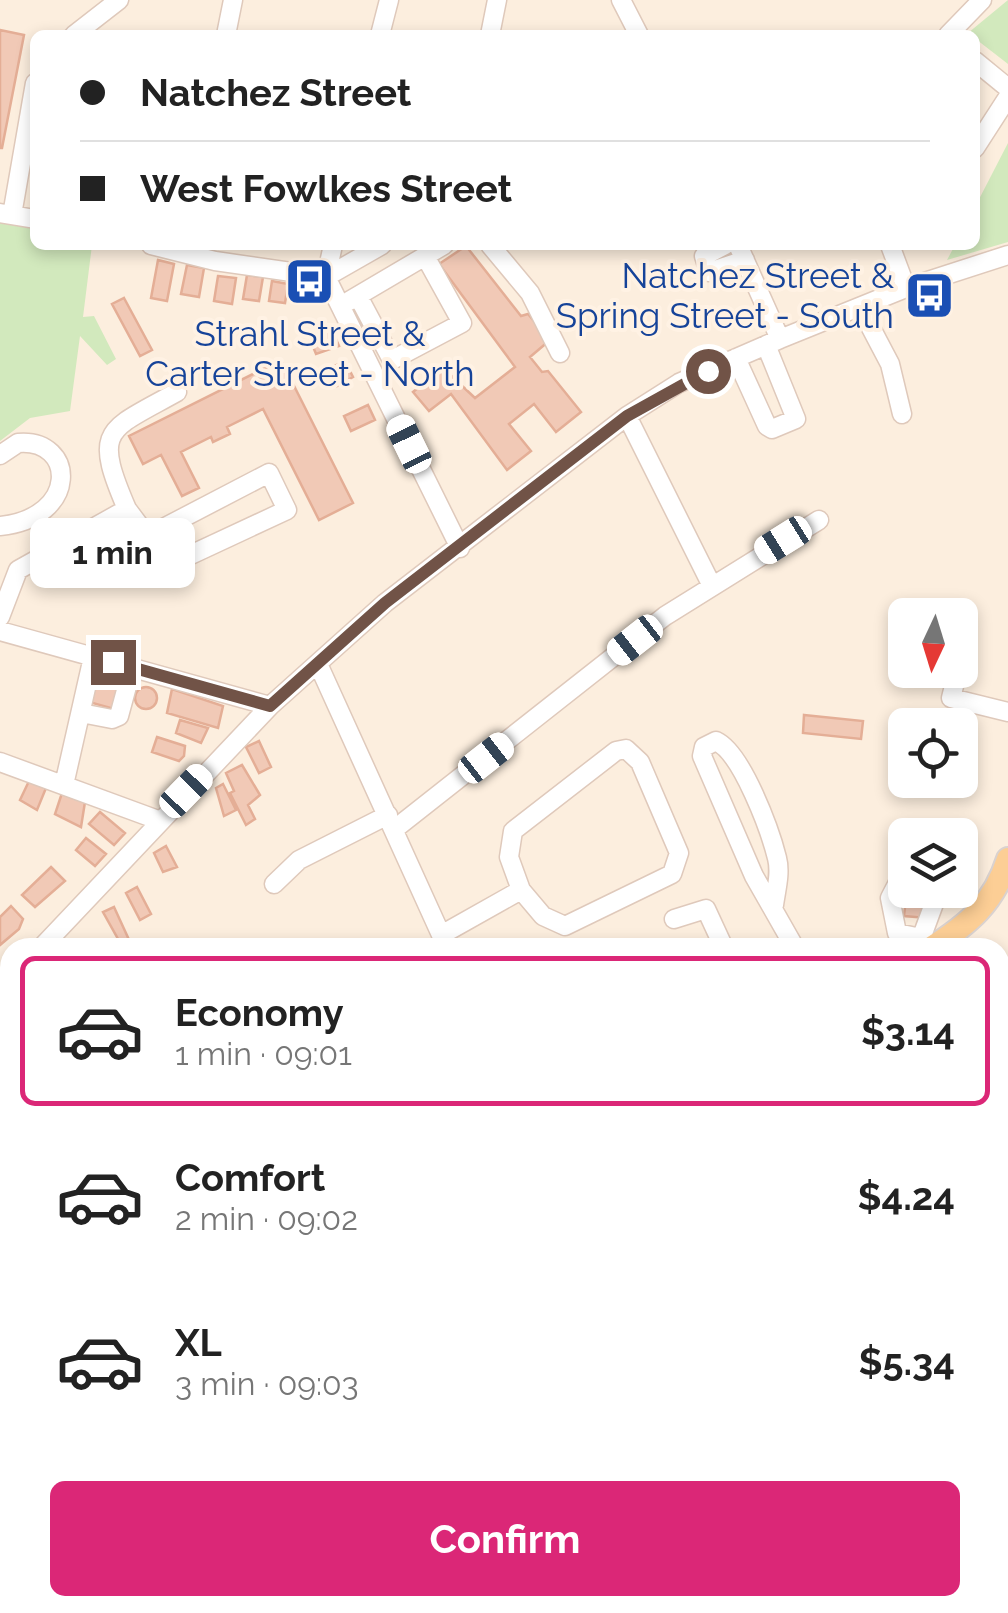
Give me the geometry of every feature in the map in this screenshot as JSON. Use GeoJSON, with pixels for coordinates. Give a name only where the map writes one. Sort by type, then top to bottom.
{"type":"FeatureCollection","features":[{"type":"Feature","properties":{"kind":"main road"},"geometry":{"type":"LineString","coordinates":[[970,923],[999,884],[1008,860]]}},
{"type":"Feature","properties":{"kind":"main road"},"geometry":{"type":"LineString","coordinates":[[936,938],[1008,899]]}},
{"type":"Feature","properties":{"kind":"street"},"geometry":{"type":"LineString","coordinates":[[81,30],[120,0]]}},
{"type":"Feature","properties":{"kind":"street"},"geometry":{"type":"LineString","coordinates":[[227,30],[233,0]]}},
{"type":"Feature","properties":{"kind":"street"},"geometry":{"type":"LineString","coordinates":[[381,30],[388,0]]}},
{"type":"Feature","properties":{"kind":"street"},"geometry":{"type":"LineString","coordinates":[[491,30],[497,0]]}},
{"type":"Feature","properties":{"kind":"street"},"geometry":{"type":"LineString","coordinates":[[621,0],[636,30]]}},
{"type":"Feature","properties":{"kind":"street"},"geometry":{"type":"LineString","coordinates":[[953,30],[982,0]]}},
{"type":"Feature","properties":{"kind":"street"},"geometry":{"type":"LineString","coordinates":[[980,65],[1008,88]]}},
{"type":"Feature","properties":{"kind":"street"},"geometry":{"type":"LineString","coordinates":[[980,140],[1008,97]]}},
{"type":"Feature","properties":{"kind":"street"},"geometry":{"type":"LineString","coordinates":[[6,214],[30,142]]}},
{"type":"Feature","properties":{"kind":"street"},"geometry":{"type":"LineString","coordinates":[[185,250],[326,277],[373,250]]}},
{"type":"Feature","properties":{"kind":"street"},"geometry":{"type":"LineString","coordinates":[[332,250],[326,277],[460,548]]}},
{"type":"Feature","properties":{"kind":"street"},"geometry":{"type":"LineString","coordinates":[[340,306],[435,250]]}},
{"type":"Feature","properties":{"kind":"street"},"geometry":{"type":"LineString","coordinates":[[494,250],[530,293],[560,353]]}},
{"type":"Feature","properties":{"kind":"street"},"geometry":{"type":"LineString","coordinates":[[715,250],[704,256],[708,272],[741,253],[796,419],[772,429],[767,426],[736,358]]}},
{"type":"Feature","properties":{"kind":"street"},"geometry":{"type":"LineString","coordinates":[[892,250],[906,288]]}},
{"type":"Feature","properties":{"kind":"street"},"geometry":{"type":"LineString","coordinates":[[50,938],[270,706],[385,603],[627,416],[679,383],[773,342],[906,288],[1008,255]]}},
{"type":"Feature","properties":{"kind":"street"},"geometry":{"type":"LineString","coordinates":[[358,296],[392,360],[462,323],[425,256]]}},
{"type":"Feature","properties":{"kind":"street"},"geometry":{"type":"LineString","coordinates":[[860,307],[890,364],[902,414]]}},
{"type":"Feature","properties":{"kind":"street"},"geometry":{"type":"LineString","coordinates":[[148,536],[269,473],[288,510],[169,564],[126,509],[108,465],[106,442],[118,424],[178,392]]}},
{"type":"Feature","properties":{"kind":"street"},"geometry":{"type":"LineString","coordinates":[[627,416],[711,584]]}},
{"type":"Feature","properties":{"kind":"street"},"geometry":{"type":"LineString","coordinates":[[0,455],[18,443],[44,446],[54,456],[60,481],[52,506],[41,516],[0,526]]}},
{"type":"Feature","properties":{"kind":"street"},"geometry":{"type":"LineString","coordinates":[[0,617],[18,570],[126,509]]}},
{"type":"Feature","properties":{"kind":"street"},"geometry":{"type":"LineString","coordinates":[[274,884],[299,860],[392,822],[711,584],[819,520]]}},
{"type":"Feature","properties":{"kind":"street"},"geometry":{"type":"LineString","coordinates":[[0,632],[270,706]]}},
{"type":"Feature","properties":{"kind":"street"},"geometry":{"type":"LineString","coordinates":[[64,785],[93,656]]}},
{"type":"Feature","properties":{"kind":"street"},"geometry":{"type":"LineString","coordinates":[[319,666],[443,938]]}},
{"type":"Feature","properties":{"kind":"street"},"geometry":{"type":"LineString","coordinates":[[81,713],[112,720],[118,716],[132,668]]}},
{"type":"Feature","properties":{"kind":"street"},"geometry":{"type":"LineString","coordinates":[[954,688],[952,698],[1008,712]]}},
{"type":"Feature","properties":{"kind":"street"},"geometry":{"type":"LineString","coordinates":[[774,905],[778,859],[744,773],[726,746],[716,742],[704,747],[702,756],[754,876],[790,938]]}},
{"type":"Feature","properties":{"kind":"street"},"geometry":{"type":"LineString","coordinates":[[626,749],[640,762],[679,852],[672,874],[565,926],[543,916],[521,890],[510,857],[513,831],[616,751],[626,749]]}},
{"type":"Feature","properties":{"kind":"street"},"geometry":{"type":"LineString","coordinates":[[0,762],[158,820]]}},
{"type":"Feature","properties":{"kind":"street"},"geometry":{"type":"LineString","coordinates":[[449,938],[521,890]]}},
{"type":"Feature","properties":{"kind":"street"},"geometry":{"type":"LineString","coordinates":[[674,919],[702,907],[719,938]]}},
{"type":"Feature","properties":{"kind":"street"},"geometry":{"type":"LineString","coordinates":[[892,908],[897,934],[907,938]]}},
{"type":"Feature","properties":{"kind":"street"},"geometry":{"type":"LineString","coordinates":[[925,938],[934,908]]}},
{"type":"Feature","properties":{"kind":"green space"},"geometry":{"type":"Polygon","coordinates":[[[1008,0],[1008,64],[980,42],[980,30],[972,30],[1008,0]]]}},
{"type":"Feature","properties":{"kind":"green space"},"geometry":{"type":"Polygon","coordinates":[[[1008,143],[1008,242],[947,260],[952,250],[980,250],[980,197],[1008,143]]]}},
{"type":"Feature","properties":{"kind":"green space"},"geometry":{"type":"Polygon","coordinates":[[[0,217],[30,221],[30,250],[91,250],[83,317],[94,316],[116,359],[107,365],[80,336],[70,411],[30,418],[0,441],[0,217]]]}},
{"type":"Feature","properties":{"kind":"building"},"geometry":{"type":"Polygon","coordinates":[[[0,30],[24,35],[2,148],[0,148],[0,30]]]}},
{"type":"Feature","properties":{"kind":"building"},"geometry":{"type":"Polygon","coordinates":[[[460,250],[469,250],[521,316],[528,314],[550,340],[530,357],[542,372],[548,371],[581,412],[556,432],[534,404],[509,424],[531,451],[507,470],[451,394],[429,411],[413,392],[443,368],[475,398],[515,367],[439,264],[460,250]]]}},
{"type":"Feature","properties":{"kind":"building"},"geometry":{"type":"Polygon","coordinates":[[[158,260],[174,264],[167,301],[151,298],[158,260]]]}},
{"type":"Feature","properties":{"kind":"building"},"geometry":{"type":"Polygon","coordinates":[[[187,265],[204,268],[199,297],[181,294],[187,265]]]}},
{"type":"Feature","properties":{"kind":"building"},"geometry":{"type":"Polygon","coordinates":[[[247,275],[263,277],[259,301],[243,299],[247,275]]]}},
{"type":"Feature","properties":{"kind":"building"},"geometry":{"type":"Polygon","coordinates":[[[218,276],[236,278],[232,304],[214,301],[218,276]]]}},
{"type":"Feature","properties":{"kind":"building"},"geometry":{"type":"Polygon","coordinates":[[[272,281],[288,284],[285,303],[269,301],[272,281]]]}},
{"type":"Feature","properties":{"kind":"building"},"geometry":{"type":"Polygon","coordinates":[[[124,298],[152,350],[140,356],[112,304],[124,298]]]}},
{"type":"Feature","properties":{"kind":"building"},"geometry":{"type":"Polygon","coordinates":[[[331,327],[339,346],[316,354],[310,339],[331,327]]]}},
{"type":"Feature","properties":{"kind":"building"},"geometry":{"type":"Polygon","coordinates":[[[281,360],[353,503],[319,520],[263,409],[227,427],[230,434],[213,442],[211,437],[181,452],[199,488],[182,496],[161,455],[143,464],[129,436],[281,360]]]}},
{"type":"Feature","properties":{"kind":"building"},"geometry":{"type":"Polygon","coordinates":[[[345,361],[353,377],[337,386],[328,369],[345,361]]]}},
{"type":"Feature","properties":{"kind":"building"},"geometry":{"type":"Polygon","coordinates":[[[368,405],[375,420],[351,431],[344,416],[368,405]]]}},
{"type":"Feature","properties":{"kind":"building"},"geometry":{"type":"Polygon","coordinates":[[[96,675],[121,681],[114,709],[89,702],[96,675]]]}},
{"type":"Feature","properties":{"kind":"building"},"geometry":{"type":"Polygon","coordinates":[[[146,687],[154,690],[154,706],[146,709],[138,706],[135,698],[138,690],[146,687]]]}},
{"type":"Feature","properties":{"kind":"building"},"geometry":{"type":"Polygon","coordinates":[[[172,689],[223,706],[218,728],[167,713],[172,689]]]}},
{"type":"Feature","properties":{"kind":"building"},"geometry":{"type":"Polygon","coordinates":[[[804,715],[863,721],[861,739],[803,733],[804,715]]]}},
{"type":"Feature","properties":{"kind":"building"},"geometry":{"type":"Polygon","coordinates":[[[180,720],[208,728],[201,743],[176,733],[180,720]]]}},
{"type":"Feature","properties":{"kind":"building"},"geometry":{"type":"Polygon","coordinates":[[[157,737],[185,746],[184,756],[179,761],[152,752],[157,737]]]}},
{"type":"Feature","properties":{"kind":"building"},"geometry":{"type":"Polygon","coordinates":[[[259,741],[271,767],[259,773],[246,747],[259,741]]]}},
{"type":"Feature","properties":{"kind":"building"},"geometry":{"type":"Polygon","coordinates":[[[242,765],[260,795],[248,805],[255,819],[246,825],[230,793],[234,791],[226,773],[242,765]]]}},
{"type":"Feature","properties":{"kind":"building"},"geometry":{"type":"Polygon","coordinates":[[[29,781],[46,788],[37,810],[20,800],[29,781]]]}},
{"type":"Feature","properties":{"kind":"building"},"geometry":{"type":"Polygon","coordinates":[[[223,784],[236,810],[224,816],[216,788],[223,784]]]}},
{"type":"Feature","properties":{"kind":"building"},"geometry":{"type":"Polygon","coordinates":[[[62,793],[85,802],[81,827],[55,814],[62,793]]]}},
{"type":"Feature","properties":{"kind":"building"},"geometry":{"type":"Polygon","coordinates":[[[100,812],[125,833],[114,845],[89,824],[100,812]]]}},
{"type":"Feature","properties":{"kind":"building"},"geometry":{"type":"Polygon","coordinates":[[[86,838],[106,854],[95,866],[76,850],[86,838]]]}},
{"type":"Feature","properties":{"kind":"building"},"geometry":{"type":"Polygon","coordinates":[[[166,846],[177,867],[163,872],[154,853],[166,846]]]}},
{"type":"Feature","properties":{"kind":"building"},"geometry":{"type":"Polygon","coordinates":[[[51,867],[65,881],[35,907],[22,895],[51,867]]]}},
{"type":"Feature","properties":{"kind":"building"},"geometry":{"type":"Polygon","coordinates":[[[137,887],[151,914],[140,920],[126,893],[137,887]]]}},
{"type":"Feature","properties":{"kind":"building"},"geometry":{"type":"Polygon","coordinates":[[[11,906],[23,919],[8,938],[0,938],[0,917],[11,906]]]}},
{"type":"Feature","properties":{"kind":"building"},"geometry":{"type":"Polygon","coordinates":[[[114,907],[128,938],[118,938],[103,912],[114,907]]]}},
{"type":"Feature","properties":{"kind":"building"},"geometry":{"type":"Polygon","coordinates":[[[905,908],[928,908],[927,918],[904,916],[905,908]]]}},
{"type":"Feature","properties":{"kind":"place","name":"Strahl Street & Carter Street - North"},"geometry":{"type":"Point","coordinates":[310,281]}},
{"type":"Feature","properties":{"kind":"place","name":"Natchez Street & Spring Street - South"},"geometry":{"type":"Point","coordinates":[929,295]}},
{"type":"Feature","properties":{"kind":"route"},"geometry":{"type":"LineString","coordinates":[[113,662],[270,706],[385,603],[627,416],[679,383],[708,371]]}}]}
